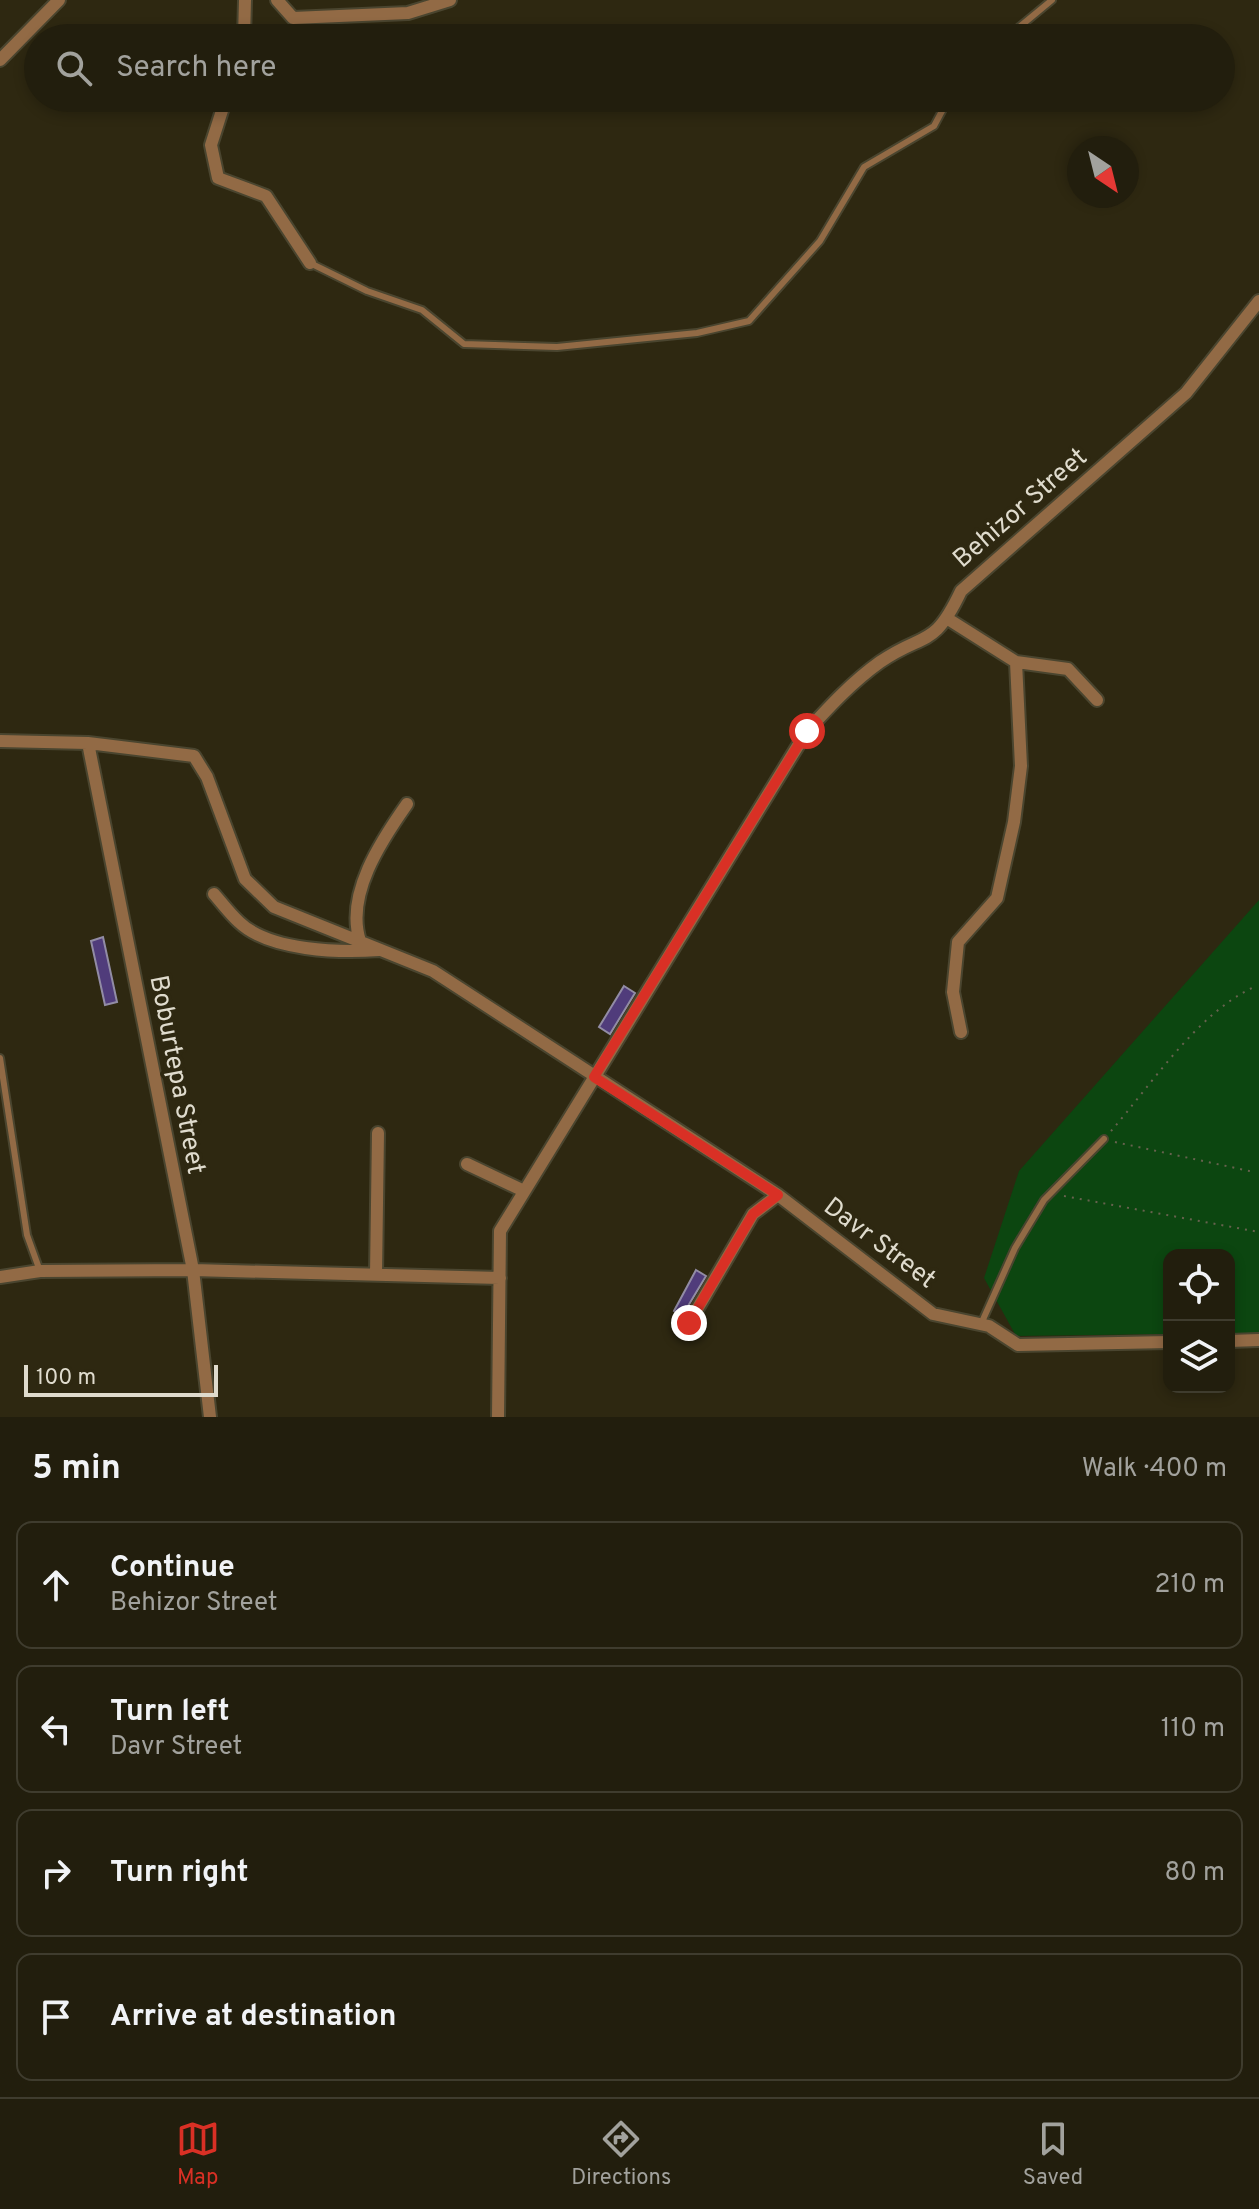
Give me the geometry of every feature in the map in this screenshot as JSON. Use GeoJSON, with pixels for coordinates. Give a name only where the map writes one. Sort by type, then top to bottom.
{"type":"FeatureCollection","features":[{"type":"Feature","properties":{"kind":"street"},"geometry":{"type":"LineString","coordinates":[[35,24],[59,0]]}},
{"type":"Feature","properties":{"kind":"street"},"geometry":{"type":"LineString","coordinates":[[244,24],[245,0]]}},
{"type":"Feature","properties":{"kind":"street"},"geometry":{"type":"LineString","coordinates":[[277,0],[293,18],[408,13],[450,0]]}},
{"type":"Feature","properties":{"kind":"street"},"geometry":{"type":"LineString","coordinates":[[0,60],[24,36]]}},
{"type":"Feature","properties":{"kind":"street"},"geometry":{"type":"LineString","coordinates":[[222,112],[211,145],[218,178],[266,196],[310,263]]}},
{"type":"Feature","properties":{"kind":"street","name":"Behizor Street"},"geometry":{"type":"LineString","coordinates":[[498,1417],[500,1231],[807,731],[851,685],[882,661],[933,636],[948,619],[961,591],[1186,393],[1259,301]]}},
{"type":"Feature","properties":{"kind":"street"},"geometry":{"type":"LineString","coordinates":[[948,619],[1016,662],[1068,669],[1097,700]]}},
{"type":"Feature","properties":{"kind":"street"},"geometry":{"type":"LineString","coordinates":[[961,1032],[953,992],[958,942],[997,898],[1014,822],[1021,766],[1016,662]]}},
{"type":"Feature","properties":{"kind":"street"},"geometry":{"type":"LineString","coordinates":[[0,741],[88,743]]}},
{"type":"Feature","properties":{"kind":"street","name":"Davr Street"},"geometry":{"type":"LineString","coordinates":[[88,743],[194,756],[207,777],[245,879],[274,907],[433,971],[778,1195],[933,1314],[981,1324],[1018,1345],[1163,1342]]}},
{"type":"Feature","properties":{"kind":"street","name":"Boburtepa Street"},"geometry":{"type":"LineString","coordinates":[[88,743],[193,1270],[210,1417]]}},
{"type":"Feature","properties":{"kind":"street"},"geometry":{"type":"LineString","coordinates":[[360,941],[354,921],[358,899],[384,837],[407,804]]}},
{"type":"Feature","properties":{"kind":"street"},"geometry":{"type":"LineString","coordinates":[[214,894],[241,925],[267,936],[340,953],[382,950]]}},
{"type":"Feature","properties":{"kind":"street"},"geometry":{"type":"LineString","coordinates":[[376,1275],[378,1133]]}},
{"type":"Feature","properties":{"kind":"street"},"geometry":{"type":"LineString","coordinates":[[467,1164],[524,1191]]}},
{"type":"Feature","properties":{"kind":"street"},"geometry":{"type":"LineString","coordinates":[[689,1323],[753,1214],[778,1195]]}},
{"type":"Feature","properties":{"kind":"street"},"geometry":{"type":"LineString","coordinates":[[0,1277],[40,1271],[193,1270],[500,1278]]}},
{"type":"Feature","properties":{"kind":"street"},"geometry":{"type":"LineString","coordinates":[[1235,1341],[1259,1340]]}},
{"type":"Feature","properties":{"kind":"lane"},"geometry":{"type":"LineString","coordinates":[[1023,24],[1052,0]]}},
{"type":"Feature","properties":{"kind":"lane"},"geometry":{"type":"LineString","coordinates":[[310,263],[367,291],[422,310],[464,344],[557,347],[697,333],[749,321],[820,241],[864,167],[934,126],[942,112]]}},
{"type":"Feature","properties":{"kind":"lane"},"geometry":{"type":"LineString","coordinates":[[0,1058],[27,1235],[40,1271]]}},
{"type":"Feature","properties":{"kind":"lane"},"geometry":{"type":"LineString","coordinates":[[981,1324],[1015,1248],[1051,1193],[1104,1139]]}},
{"type":"Feature","properties":{"kind":"path"},"geometry":{"type":"LineString","coordinates":[[1252,988],[1229,998],[1205,1021],[1104,1139],[1254,1172]]}},
{"type":"Feature","properties":{"kind":"path"},"geometry":{"type":"LineString","coordinates":[[1051,1193],[1259,1232]]}},
{"type":"Feature","properties":{"kind":"green space"},"geometry":{"type":"Polygon","coordinates":[[[1259,900],[1259,1333],[1235,1333],[1235,1249],[1163,1249],[1163,1334],[1016,1336],[984,1278],[1019,1171],[1259,900]]]}},
{"type":"Feature","properties":{"kind":"building"},"geometry":{"type":"Polygon","coordinates":[[[103,937],[117,1002],[105,1005],[91,941],[103,937]]]}},
{"type":"Feature","properties":{"kind":"building"},"geometry":{"type":"Polygon","coordinates":[[[624,986],[635,993],[610,1034],[599,1027],[624,986]]]}},
{"type":"Feature","properties":{"kind":"building"},"geometry":{"type":"Polygon","coordinates":[[[696,1270],[706,1276],[682,1316],[674,1311],[696,1270]]]}},
{"type":"Feature","properties":{"kind":"route"},"geometry":{"type":"LineString","coordinates":[[689,1323],[753,1214],[778,1195],[594,1077],[807,731]]}}]}
